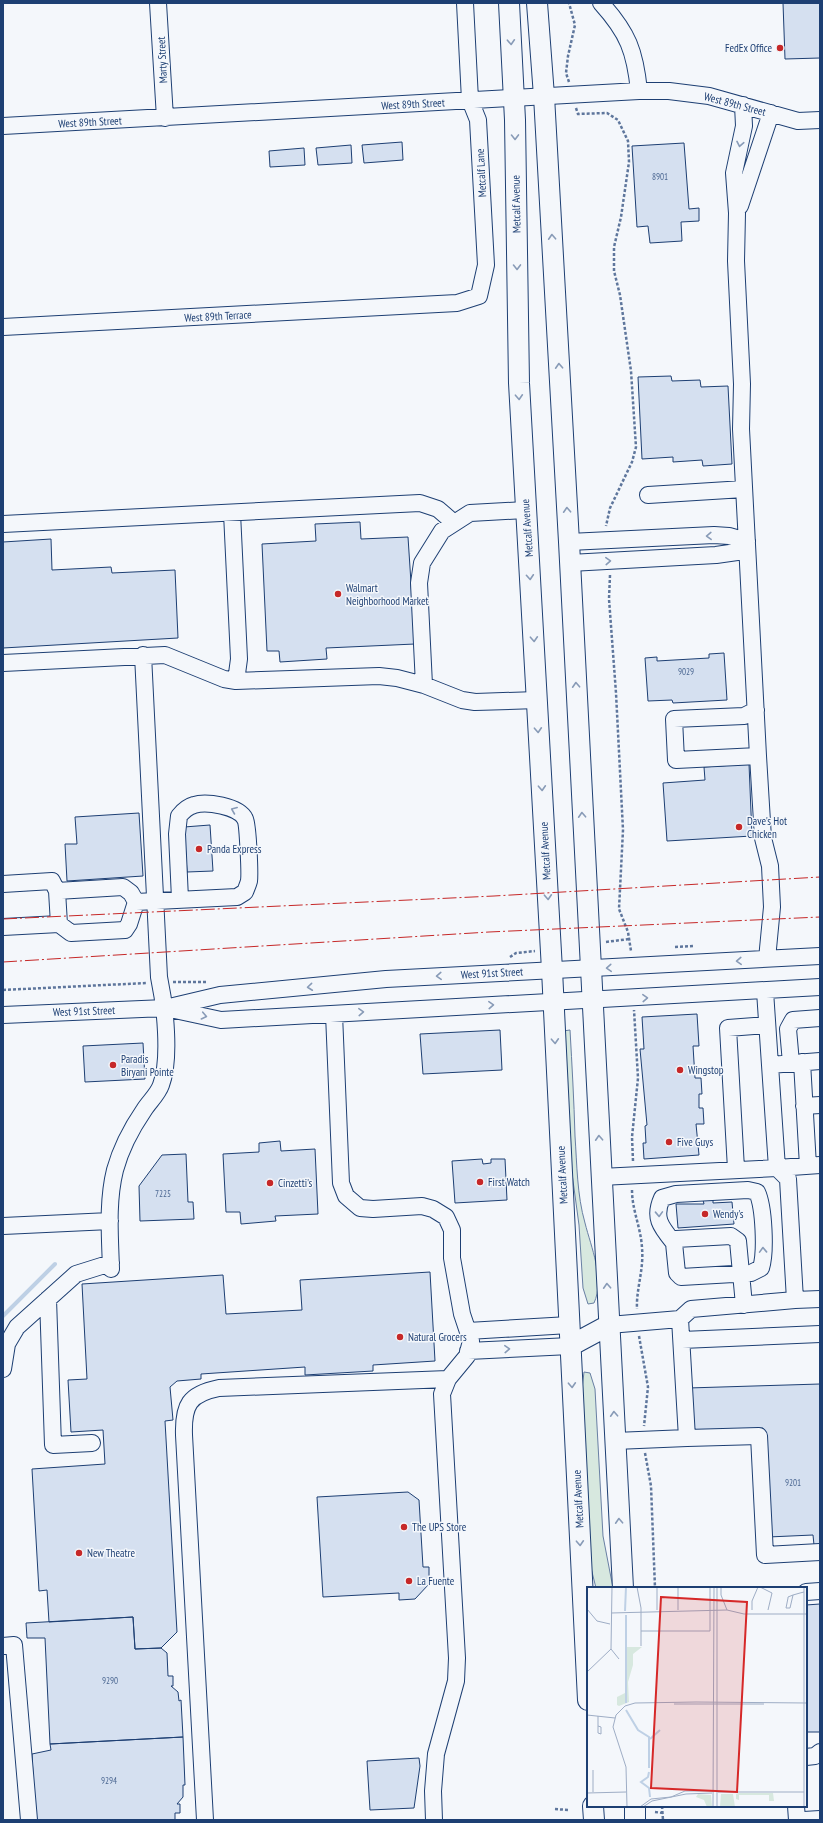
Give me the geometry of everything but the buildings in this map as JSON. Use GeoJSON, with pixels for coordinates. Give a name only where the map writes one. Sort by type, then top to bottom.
{"type":"FeatureCollection","features":[{"type":"Feature","properties":{"kind":"main road","name":"Metcalf Avenue"},"geometry":{"type":"LineString","coordinates":[[509,3],[514,98],[518,383],[554,1002],[587,1680]]}},
{"type":"Feature","properties":{"kind":"main road"},"geometry":{"type":"LineString","coordinates":[[537,3],[544,96],[569,542],[623,1587]]}},
{"type":"Feature","properties":{"kind":"main road"},"geometry":{"type":"LineString","coordinates":[[569,1325],[609,1325]]}},
{"type":"Feature","properties":{"kind":"main road"},"geometry":{"type":"LineString","coordinates":[[570,1346],[609,1325]]}},
{"type":"Feature","properties":{"kind":"main road"},"geometry":{"type":"LineString","coordinates":[[593,1807],[594,1820]]}},
{"type":"Feature","properties":{"kind":"main road"},"geometry":{"type":"LineString","coordinates":[[634,1807],[635,1820]]}},
{"type":"Feature","properties":{"kind":"street","name":"Marty Street"},"geometry":{"type":"LineString","coordinates":[[158,3],[165,118]]}},
{"type":"Feature","properties":{"kind":"street","name":"Metcalf Lane"},"geometry":{"type":"LineString","coordinates":[[432,304],[457,303],[479,296],[486,265],[478,120],[470,100],[465,3]]}},
{"type":"Feature","properties":{"kind":"street"},"geometry":{"type":"LineString","coordinates":[[601,3],[622,28],[632,49],[639,91]]}},
{"type":"Feature","properties":{"kind":"street","name":"West 89th Street"},"geometry":{"type":"LineString","coordinates":[[3,126],[639,91],[669,91],[709,96],[798,121],[820,120]]}},
{"type":"Feature","properties":{"kind":"street"},"geometry":{"type":"LineString","coordinates":[[743,105],[744,126],[734,173],[737,213],[736,261],[742,384],[741,429],[758,756],[763,838],[770,866],[772,907],[767,959]]}},
{"type":"Feature","properties":{"kind":"street"},"geometry":{"type":"LineString","coordinates":[[737,213],[771,113]]}},
{"type":"Feature","properties":{"kind":"street","name":"West 89th Terrace"},"geometry":{"type":"LineString","coordinates":[[3,327],[432,304]]}},
{"type":"Feature","properties":{"kind":"street"},"geometry":{"type":"LineString","coordinates":[[648,495],[744,489]]}},
{"type":"Feature","properties":{"kind":"street"},"geometry":{"type":"LineString","coordinates":[[3,524],[420,503],[438,509],[453,522]]}},
{"type":"Feature","properties":{"kind":"street"},"geometry":{"type":"LineString","coordinates":[[424,685],[419,583],[422,563],[442,531],[453,522],[470,513],[525,510]]}},
{"type":"Feature","properties":{"kind":"street"},"geometry":{"type":"LineString","coordinates":[[232,512],[239,659],[236,681]]}},
{"type":"Feature","properties":{"kind":"street"},"geometry":{"type":"LineString","coordinates":[[569,542],[714,535],[729,536],[747,541]]}},
{"type":"Feature","properties":{"kind":"street"},"geometry":{"type":"LineString","coordinates":[[570,563],[723,554],[737,552],[747,541]]}},
{"type":"Feature","properties":{"kind":"street"},"geometry":{"type":"LineString","coordinates":[[3,1368],[7,1344],[17,1327],[76,1274],[111,1266],[111,1194],[115,1170],[125,1140],[161,1086],[165,1070],[165,1008],[159,977],[143,655]]}},
{"type":"Feature","properties":{"kind":"street"},"geometry":{"type":"LineString","coordinates":[[3,663],[164,655],[224,678],[236,681],[380,676],[397,678],[424,685],[462,700],[475,702],[537,700]]}},
{"type":"Feature","properties":{"kind":"street"},"geometry":{"type":"LineString","coordinates":[[756,710],[744,716],[674,719],[676,760],[758,756]]}},
{"type":"Feature","properties":{"kind":"street"},"geometry":{"type":"LineString","coordinates":[[136,902],[237,897],[245,892],[249,880],[246,819],[240,812],[218,805],[196,804],[188,807],[179,816],[177,823],[180,899]]}},
{"type":"Feature","properties":{"kind":"street"},"geometry":{"type":"LineString","coordinates":[[3,884],[52,881],[57,891],[59,924]]}},
{"type":"Feature","properties":{"kind":"street"},"geometry":{"type":"LineString","coordinates":[[3,926],[59,924],[71,933],[125,930],[129,924],[136,902],[131,893],[123,887],[57,891]]}},
{"type":"Feature","properties":{"kind":"street","name":"West 91st Street"},"geometry":{"type":"LineString","coordinates":[[3,1015],[165,1008],[220,995],[386,979],[820,956]]}},
{"type":"Feature","properties":{"kind":"street"},"geometry":{"type":"LineString","coordinates":[[796,989],[814,978],[820,978]]}},
{"type":"Feature","properties":{"kind":"street","name":"West 91st Street"},"geometry":{"type":"LineString","coordinates":[[165,1008],[221,1020],[820,987]]}},
{"type":"Feature","properties":{"kind":"street"},"geometry":{"type":"LineString","coordinates":[[765,991],[777,1168],[788,1179],[795,1300]]}},
{"type":"Feature","properties":{"kind":"street"},"geometry":{"type":"LineString","coordinates":[[334,1014],[341,1183],[346,1196],[360,1208],[373,1209],[422,1206],[434,1209],[446,1217],[452,1230],[452,1258],[462,1314],[471,1341],[467,1356],[448,1379],[442,1394],[457,1658],[456,1681],[436,1754],[433,1791],[434,1820]]}},
{"type":"Feature","properties":{"kind":"street"},"geometry":{"type":"LineString","coordinates":[[601,1177],[814,1165],[812,1106],[796,1063],[788,1029],[792,1020],[820,1018]]}},
{"type":"Feature","properties":{"kind":"street"},"geometry":{"type":"LineString","coordinates":[[736,1169],[728,1028],[767,1025]]}},
{"type":"Feature","properties":{"kind":"street"},"geometry":{"type":"LineString","coordinates":[[770,1065],[820,1061]]}},
{"type":"Feature","properties":{"kind":"street"},"geometry":{"type":"LineString","coordinates":[[739,1190],[756,1192],[760,1199],[764,1260],[761,1268],[751,1273],[741,1273],[681,1277],[676,1273],[674,1243],[661,1228],[658,1216],[659,1205],[662,1198],[676,1194],[739,1190]]}},
{"type":"Feature","properties":{"kind":"street"},"geometry":{"type":"LineString","coordinates":[[3,1226],[110,1221]]}},
{"type":"Feature","properties":{"kind":"street"},"geometry":{"type":"LineString","coordinates":[[674,1243],[676,1239],[732,1236],[738,1241],[744,1305]]}},
{"type":"Feature","properties":{"kind":"street"},"geometry":{"type":"LineString","coordinates":[[48,1299],[53,1445],[92,1443]]}},
{"type":"Feature","properties":{"kind":"street"},"geometry":{"type":"LineString","coordinates":[[609,1325],[680,1319],[691,1310],[820,1299]]}},
{"type":"Feature","properties":{"kind":"street"},"geometry":{"type":"LineString","coordinates":[[680,1319],[687,1438]]}},
{"type":"Feature","properties":{"kind":"street"},"geometry":{"type":"LineString","coordinates":[[468,1331],[569,1325]]}},
{"type":"Feature","properties":{"kind":"street"},"geometry":{"type":"LineString","coordinates":[[682,1340],[820,1334]]}},
{"type":"Feature","properties":{"kind":"street"},"geometry":{"type":"LineString","coordinates":[[468,1351],[570,1346]]}},
{"type":"Feature","properties":{"kind":"street"},"geometry":{"type":"LineString","coordinates":[[205,1820],[183,1416],[187,1407],[194,1397],[205,1391],[219,1388],[448,1379]]}},
{"type":"Feature","properties":{"kind":"street"},"geometry":{"type":"LineString","coordinates":[[615,1441],[759,1436],[765,1554],[820,1552]]}},
{"type":"Feature","properties":{"kind":"street"},"geometry":{"type":"LineString","coordinates":[[807,1592],[820,1591]]}},
{"type":"Feature","properties":{"kind":"street"},"geometry":{"type":"LineString","coordinates":[[3,1646],[14,1646],[29,1820]]}},
{"type":"Feature","properties":{"kind":"street"},"geometry":{"type":"LineString","coordinates":[[807,1757],[814,1756],[820,1752]]}},
{"type":"Feature","properties":{"kind":"street"},"geometry":{"type":"LineString","coordinates":[[796,1807],[797,1820]]}},
{"type":"Feature","properties":{"kind":"street"},"geometry":{"type":"LineString","coordinates":[[804,1820],[820,1819]]}},
{"type":"Feature","properties":{"kind":"path"},"geometry":{"type":"LineString","coordinates":[[566,73],[568,56],[575,26],[569,3]]}},
{"type":"Feature","properties":{"kind":"path"},"geometry":{"type":"LineString","coordinates":[[578,114],[607,113],[618,120],[628,141],[629,162],[621,217],[614,247],[614,271],[620,295],[632,371],[636,447],[632,462],[610,508],[606,522],[606,541]]}},
{"type":"Feature","properties":{"kind":"path"},"geometry":{"type":"LineString","coordinates":[[608,561],[610,575],[609,599],[617,714],[622,830],[619,909],[628,932],[632,966]]}},
{"type":"Feature","properties":{"kind":"path"},"geometry":{"type":"LineString","coordinates":[[633,998],[638,1078],[632,1137],[632,1196],[643,1267],[636,1300],[640,1346],[648,1387],[644,1418],[646,1460],[651,1486],[655,1587]]}},
{"type":"Feature","properties":{"kind":"path"},"geometry":{"type":"LineString","coordinates":[[662,1807],[663,1820]]}},
{"type":"Feature","properties":{"kind":"path"},"geometry":{"type":"LineString","coordinates":[[555,1809],[566,1810]]}},
{"type":"Feature","properties":{"kind":"path"},"geometry":{"type":"LineString","coordinates":[[655,1812],[663,1812]]}},
{"type":"Feature","properties":{"kind":"shaded area"},"geometry":{"type":"Polygon","coordinates":[[[570,1030],[579,1191],[582,1212],[598,1273],[597,1294],[594,1303],[588,1304],[583,1288],[579,1225],[568,1144],[563,1031],[570,1030]]]}},
{"type":"Feature","properties":{"kind":"shaded area"},"geometry":{"type":"Polygon","coordinates":[[[584,1372],[590,1373],[595,1389],[603,1536],[613,1587],[596,1587],[590,1564],[582,1389],[584,1372]]]}},
{"type":"Feature","properties":{"kind":"waterway"},"geometry":{"type":"LineString","coordinates":[[3,1316],[55,1264]]}},
{"type":"Feature","properties":{"kind":"power"},"geometry":{"type":"LineString","coordinates":[[3,919],[494,896],[820,877]]}},
{"type":"Feature","properties":{"kind":"power"},"geometry":{"type":"LineString","coordinates":[[3,962],[489,932],[820,917]]}},
{"type":"Feature","properties":{"kind":"place","name":"FedEx Office"},"geometry":{"type":"Point","coordinates":[780,48]}},
{"type":"Feature","properties":{"kind":"place","name":"Walmart Neighborhood Market"},"geometry":{"type":"Point","coordinates":[338,594]}},
{"type":"Feature","properties":{"kind":"place","name":"Dave's Hot Chicken"},"geometry":{"type":"Point","coordinates":[739,827]}},
{"type":"Feature","properties":{"kind":"place","name":"Panda Express"},"geometry":{"type":"Point","coordinates":[199,849]}},
{"type":"Feature","properties":{"kind":"place","name":"Paradis Biryani Pointe"},"geometry":{"type":"Point","coordinates":[113,1065]}},
{"type":"Feature","properties":{"kind":"place","name":"Wingstop"},"geometry":{"type":"Point","coordinates":[680,1070]}},
{"type":"Feature","properties":{"kind":"place","name":"Five Guys"},"geometry":{"type":"Point","coordinates":[669,1142]}},
{"type":"Feature","properties":{"kind":"place","name":"First Watch"},"geometry":{"type":"Point","coordinates":[480,1182]}},
{"type":"Feature","properties":{"kind":"place","name":"Cinzetti's"},"geometry":{"type":"Point","coordinates":[270,1183]}},
{"type":"Feature","properties":{"kind":"place","name":"Wendy's"},"geometry":{"type":"Point","coordinates":[705,1214]}},
{"type":"Feature","properties":{"kind":"place","name":"Natural Grocers"},"geometry":{"type":"Point","coordinates":[400,1337]}},
{"type":"Feature","properties":{"kind":"place","name":"The UPS Store"},"geometry":{"type":"Point","coordinates":[404,1527]}},
{"type":"Feature","properties":{"kind":"place","name":"New Theatre"},"geometry":{"type":"Point","coordinates":[79,1553]}},
{"type":"Feature","properties":{"kind":"place","name":"La Fuente"},"geometry":{"type":"Point","coordinates":[409,1581]}}]}
